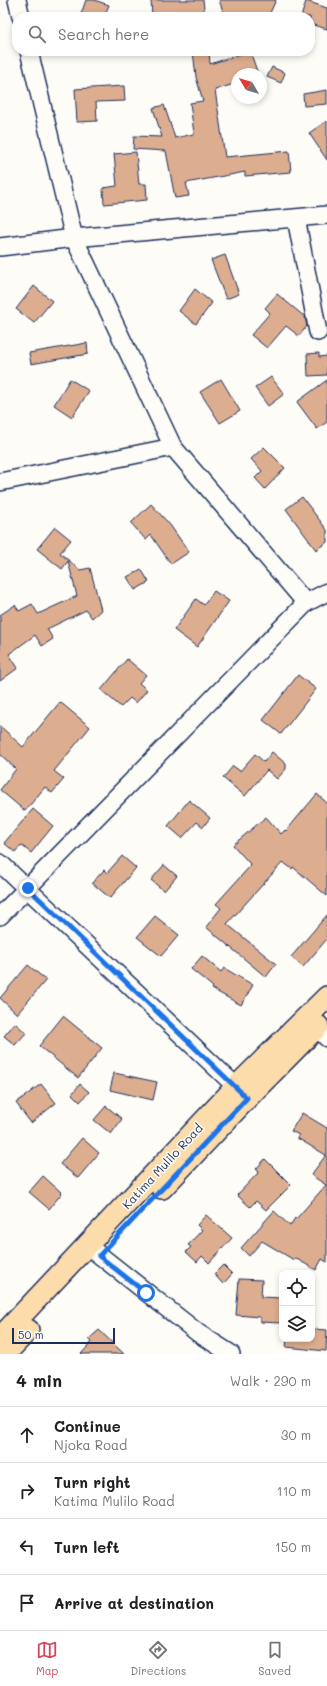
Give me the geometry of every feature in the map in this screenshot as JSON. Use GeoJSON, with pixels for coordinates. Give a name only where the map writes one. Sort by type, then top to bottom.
{"type":"FeatureCollection","features":[{"type":"Feature","properties":{"kind":"main road","name":"Katima Mulilo Road"},"geometry":{"type":"LineString","coordinates":[[5,1354],[94,1251],[327,997]]}},
{"type":"Feature","properties":{"kind":"main road","name":"Katima Mulilo Road"},"geometry":{"type":"LineString","coordinates":[[241,1092],[324,1028]]}},
{"type":"Feature","properties":{"kind":"main road","name":"Katima Mulilo Road"},"geometry":{"type":"LineString","coordinates":[[0,1338],[94,1251]]}},
{"type":"Feature","properties":{"kind":"street"},"geometry":{"type":"LineString","coordinates":[[17,0],[20,12]]}},
{"type":"Feature","properties":{"kind":"street"},"geometry":{"type":"LineString","coordinates":[[30,56],[74,238],[173,447],[306,603]]}},
{"type":"Feature","properties":{"kind":"street"},"geometry":{"type":"LineString","coordinates":[[0,247],[74,238],[327,215]]}},
{"type":"Feature","properties":{"kind":"street"},"geometry":{"type":"LineString","coordinates":[[296,218],[318,332]]}},
{"type":"Feature","properties":{"kind":"street"},"geometry":{"type":"LineString","coordinates":[[0,482],[173,447]]}},
{"type":"Feature","properties":{"kind":"street"},"geometry":{"type":"LineString","coordinates":[[0,916],[306,603],[327,592]]}},
{"type":"Feature","properties":{"kind":"street"},"geometry":{"type":"LineString","coordinates":[[0,863],[241,1092]]}},
{"type":"Feature","properties":{"kind":"street"},"geometry":{"type":"LineString","coordinates":[[94,1251],[198,1333],[231,1354]]}},
{"type":"Feature","properties":{"kind":"building"},"geometry":{"type":"Polygon","coordinates":[[[86,0],[94,0],[109,5],[106,12],[82,12],[86,0]]]}},
{"type":"Feature","properties":{"kind":"building"},"geometry":{"type":"Polygon","coordinates":[[[151,0],[203,0],[204,12],[152,12],[151,0]]]}},
{"type":"Feature","properties":{"kind":"building"},"geometry":{"type":"Polygon","coordinates":[[[219,0],[276,0],[270,12],[223,12],[219,0]]]}},
{"type":"Feature","properties":{"kind":"building"},"geometry":{"type":"Polygon","coordinates":[[[306,1],[327,8],[327,29],[315,25],[315,12],[303,12],[306,1]]]}},
{"type":"Feature","properties":{"kind":"building"},"geometry":{"type":"Polygon","coordinates":[[[194,56],[209,56],[210,64],[235,56],[252,56],[256,68],[231,68],[231,85],[215,90],[225,157],[289,151],[291,172],[245,176],[245,172],[186,183],[189,196],[175,198],[166,151],[133,149],[134,136],[162,137],[153,108],[164,105],[175,138],[194,134],[190,103],[203,101],[196,77],[194,56]]]}},
{"type":"Feature","properties":{"kind":"building"},"geometry":{"type":"Polygon","coordinates":[[[272,67],[285,73],[281,83],[267,77],[272,67]]]}},
{"type":"Feature","properties":{"kind":"building"},"geometry":{"type":"Polygon","coordinates":[[[124,86],[125,101],[96,102],[97,121],[77,122],[75,89],[124,86]]]}},
{"type":"Feature","properties":{"kind":"building"},"geometry":{"type":"Polygon","coordinates":[[[327,90],[327,104],[304,106],[303,94],[327,90]]]}},
{"type":"Feature","properties":{"kind":"building"},"geometry":{"type":"Polygon","coordinates":[[[327,121],[327,160],[309,133],[327,121]]]}},
{"type":"Feature","properties":{"kind":"building"},"geometry":{"type":"Polygon","coordinates":[[[136,152],[139,184],[146,184],[147,200],[104,204],[103,188],[117,186],[114,154],[136,152]]]}},
{"type":"Feature","properties":{"kind":"building"},"geometry":{"type":"Polygon","coordinates":[[[225,255],[239,294],[226,299],[211,260],[225,255]]]}},
{"type":"Feature","properties":{"kind":"building"},"geometry":{"type":"Polygon","coordinates":[[[34,286],[52,301],[34,323],[16,309],[34,286]]]}},
{"type":"Feature","properties":{"kind":"building"},"geometry":{"type":"Polygon","coordinates":[[[195,289],[212,303],[196,324],[179,311],[195,289]]]}},
{"type":"Feature","properties":{"kind":"building"},"geometry":{"type":"Polygon","coordinates":[[[277,294],[305,317],[307,326],[299,336],[286,326],[267,348],[251,335],[270,313],[265,308],[277,294]]]}},
{"type":"Feature","properties":{"kind":"building"},"geometry":{"type":"Polygon","coordinates":[[[87,343],[88,354],[31,364],[29,353],[87,343]]]}},
{"type":"Feature","properties":{"kind":"building"},"geometry":{"type":"Polygon","coordinates":[[[319,353],[319,357],[327,356],[327,375],[308,376],[307,354],[319,353]]]}},
{"type":"Feature","properties":{"kind":"building"},"geometry":{"type":"Polygon","coordinates":[[[271,377],[284,394],[268,406],[255,388],[271,377]]]}},
{"type":"Feature","properties":{"kind":"building"},"geometry":{"type":"Polygon","coordinates":[[[70,379],[89,391],[72,417],[54,405],[70,379]]]}},
{"type":"Feature","properties":{"kind":"building"},"geometry":{"type":"Polygon","coordinates":[[[221,379],[240,411],[220,423],[200,392],[221,379]]]}},
{"type":"Feature","properties":{"kind":"building"},"geometry":{"type":"Polygon","coordinates":[[[327,380],[327,422],[317,429],[297,402],[327,380]]]}},
{"type":"Feature","properties":{"kind":"building"},"geometry":{"type":"Polygon","coordinates":[[[264,447],[285,468],[265,489],[255,478],[262,471],[251,459],[264,447]]]}},
{"type":"Feature","properties":{"kind":"building"},"geometry":{"type":"Polygon","coordinates":[[[302,497],[327,530],[327,542],[316,550],[286,509],[302,497]]]}},
{"type":"Feature","properties":{"kind":"building"},"geometry":{"type":"Polygon","coordinates":[[[151,504],[170,525],[189,552],[171,564],[151,535],[146,540],[131,523],[151,504]]]}},
{"type":"Feature","properties":{"kind":"building"},"geometry":{"type":"Polygon","coordinates":[[[55,527],[71,540],[60,553],[80,570],[90,568],[101,610],[92,618],[86,610],[47,629],[53,639],[42,646],[35,635],[9,654],[18,668],[0,681],[0,615],[15,605],[19,611],[32,604],[38,614],[77,596],[68,561],[62,569],[37,549],[55,527]]]}},
{"type":"Feature","properties":{"kind":"building"},"geometry":{"type":"Polygon","coordinates":[[[141,569],[149,582],[135,590],[127,577],[141,569]]]}},
{"type":"Feature","properties":{"kind":"building"},"geometry":{"type":"Polygon","coordinates":[[[214,591],[229,601],[197,647],[174,630],[196,599],[204,605],[214,591]]]}},
{"type":"Feature","properties":{"kind":"building"},"geometry":{"type":"Polygon","coordinates":[[[127,659],[146,675],[139,683],[147,690],[136,703],[130,698],[121,707],[101,690],[127,659]]]}},
{"type":"Feature","properties":{"kind":"building"},"geometry":{"type":"Polygon","coordinates":[[[298,675],[316,689],[281,734],[263,720],[298,675]]]}},
{"type":"Feature","properties":{"kind":"building"},"geometry":{"type":"Polygon","coordinates":[[[60,702],[90,727],[54,771],[64,779],[52,793],[45,787],[25,811],[0,790],[16,769],[0,754],[0,726],[23,747],[60,702]]]}},
{"type":"Feature","properties":{"kind":"building"},"geometry":{"type":"Polygon","coordinates":[[[272,752],[286,764],[286,769],[277,779],[267,770],[245,796],[223,778],[233,766],[240,771],[255,754],[264,762],[272,752]]]}},
{"type":"Feature","properties":{"kind":"building"},"geometry":{"type":"Polygon","coordinates":[[[317,794],[327,803],[327,896],[293,867],[292,869],[283,862],[227,924],[276,964],[266,977],[206,927],[221,908],[216,904],[251,865],[233,845],[266,817],[281,834],[285,830],[286,831],[317,794]]]}},
{"type":"Feature","properties":{"kind":"building"},"geometry":{"type":"Polygon","coordinates":[[[189,800],[210,818],[203,827],[197,822],[182,838],[168,826],[189,800]]]}},
{"type":"Feature","properties":{"kind":"building"},"geometry":{"type":"Polygon","coordinates":[[[33,809],[53,826],[31,853],[21,845],[15,852],[4,843],[33,809]]]}},
{"type":"Feature","properties":{"kind":"building"},"geometry":{"type":"Polygon","coordinates":[[[122,856],[136,868],[110,898],[92,883],[104,870],[107,873],[122,856]]]}},
{"type":"Feature","properties":{"kind":"building"},"geometry":{"type":"Polygon","coordinates":[[[164,865],[177,876],[164,891],[151,880],[164,865]]]}},
{"type":"Feature","properties":{"kind":"building"},"geometry":{"type":"Polygon","coordinates":[[[327,915],[327,939],[303,967],[291,957],[327,915]]]}},
{"type":"Feature","properties":{"kind":"building"},"geometry":{"type":"Polygon","coordinates":[[[155,916],[179,935],[161,956],[137,937],[155,916]]]}},
{"type":"Feature","properties":{"kind":"building"},"geometry":{"type":"Polygon","coordinates":[[[202,956],[221,972],[224,968],[253,985],[241,1005],[212,989],[213,987],[191,969],[202,956]]]}},
{"type":"Feature","properties":{"kind":"building"},"geometry":{"type":"Polygon","coordinates":[[[28,965],[46,980],[17,1014],[0,998],[28,965]]]}},
{"type":"Feature","properties":{"kind":"building"},"geometry":{"type":"Polygon","coordinates":[[[63,1016],[102,1048],[78,1078],[39,1046],[63,1016]]]}},
{"type":"Feature","properties":{"kind":"building"},"geometry":{"type":"Polygon","coordinates":[[[15,1023],[26,1033],[15,1045],[4,1036],[15,1023]]]}},
{"type":"Feature","properties":{"kind":"building"},"geometry":{"type":"Polygon","coordinates":[[[114,1073],[157,1082],[153,1100],[110,1090],[114,1073]]]}},
{"type":"Feature","properties":{"kind":"building"},"geometry":{"type":"Polygon","coordinates":[[[41,1084],[56,1103],[31,1123],[16,1103],[41,1084]]]}},
{"type":"Feature","properties":{"kind":"building"},"geometry":{"type":"Polygon","coordinates":[[[80,1084],[89,1092],[80,1102],[72,1094],[80,1084]]]}},
{"type":"Feature","properties":{"kind":"building"},"geometry":{"type":"Polygon","coordinates":[[[106,1106],[122,1119],[111,1134],[94,1120],[106,1106]]]}},
{"type":"Feature","properties":{"kind":"building"},"geometry":{"type":"Polygon","coordinates":[[[302,1113],[327,1128],[327,1262],[322,1259],[316,1270],[295,1258],[294,1260],[262,1241],[249,1256],[241,1248],[274,1211],[290,1226],[295,1218],[296,1219],[326,1185],[311,1175],[326,1155],[297,1138],[299,1135],[291,1131],[302,1113]]]}},
{"type":"Feature","properties":{"kind":"building"},"geometry":{"type":"Polygon","coordinates":[[[82,1138],[99,1153],[78,1178],[60,1164],[82,1138]]]}},
{"type":"Feature","properties":{"kind":"building"},"geometry":{"type":"Polygon","coordinates":[[[265,1159],[291,1185],[266,1210],[256,1201],[250,1207],[237,1195],[259,1172],[256,1169],[265,1159]]]}},
{"type":"Feature","properties":{"kind":"building"},"geometry":{"type":"Polygon","coordinates":[[[43,1176],[62,1193],[49,1209],[29,1192],[43,1176]]]}},
{"type":"Feature","properties":{"kind":"building"},"geometry":{"type":"Polygon","coordinates":[[[206,1215],[232,1238],[209,1263],[202,1256],[197,1262],[186,1252],[191,1247],[188,1245],[202,1230],[197,1225],[206,1215]]]}},
{"type":"Feature","properties":{"kind":"building"},"geometry":{"type":"Polygon","coordinates":[[[223,1265],[232,1274],[223,1284],[214,1274],[223,1265]]]}},
{"type":"Feature","properties":{"kind":"building"},"geometry":{"type":"Polygon","coordinates":[[[239,1279],[262,1280],[261,1297],[279,1298],[279,1323],[260,1322],[260,1317],[236,1315],[239,1279]]]}},
{"type":"Feature","properties":{"kind":"building"},"geometry":{"type":"Polygon","coordinates":[[[315,1329],[327,1330],[326,1351],[286,1347],[287,1342],[315,1342],[315,1329]]]}},
{"type":"Feature","properties":{"kind":"building"},"geometry":{"type":"Polygon","coordinates":[[[99,1330],[124,1354],[81,1354],[92,1342],[89,1339],[99,1330]]]}},
{"type":"Feature","properties":{"kind":"route"},"geometry":{"type":"LineString","coordinates":[[28,888],[247,1098],[99,1256],[146,1293]]}}]}
